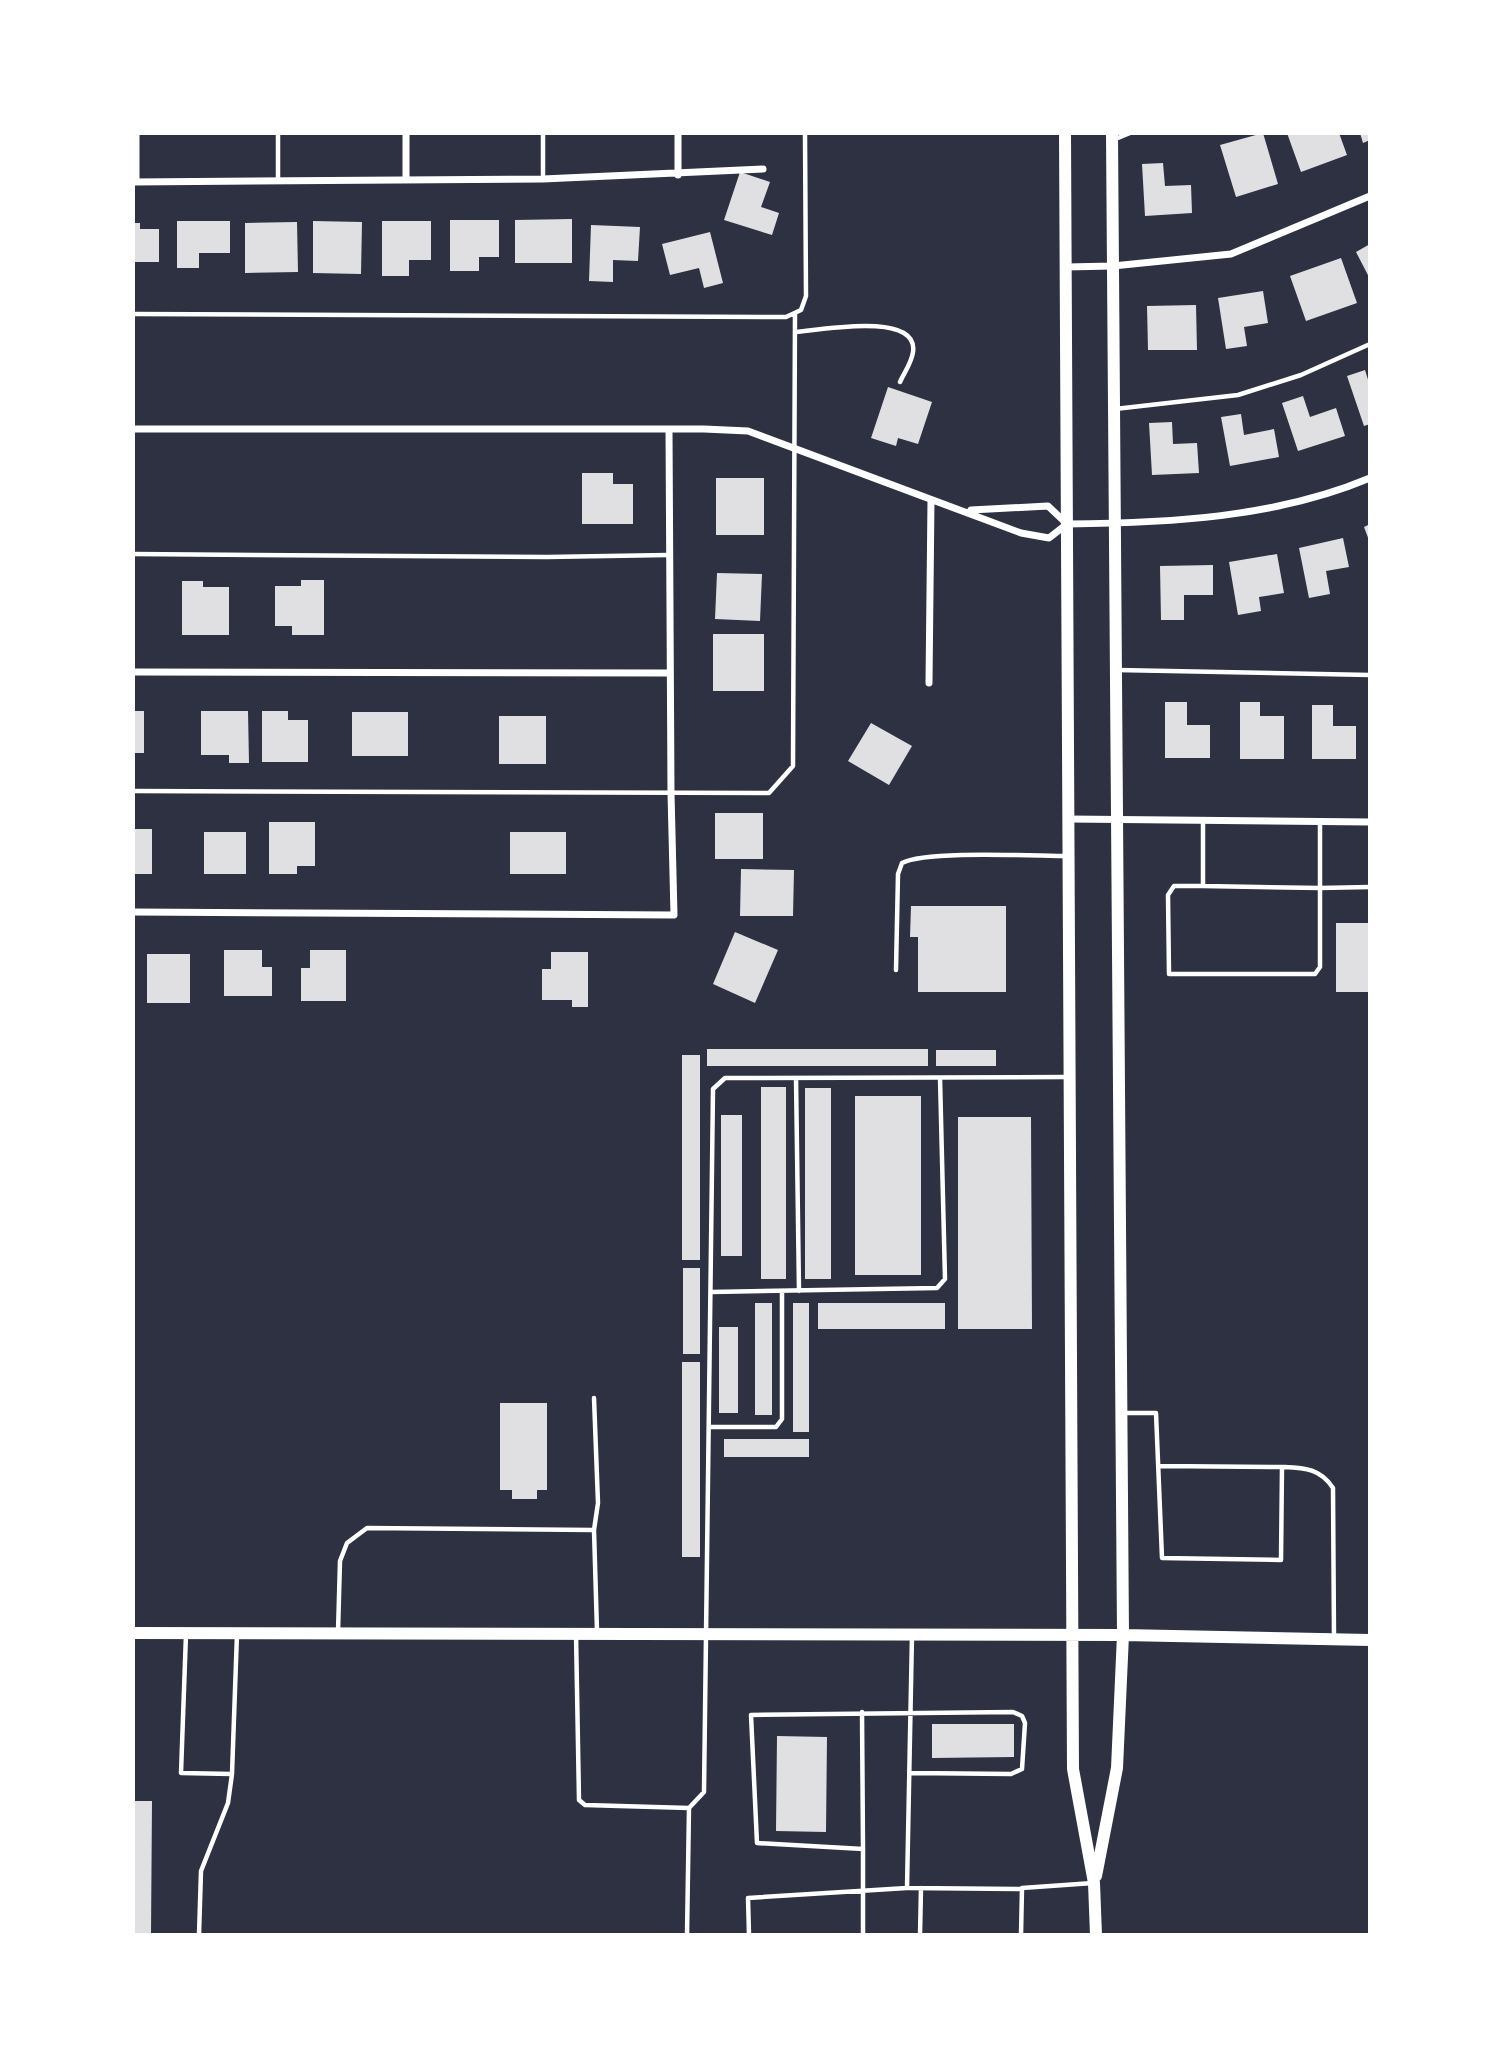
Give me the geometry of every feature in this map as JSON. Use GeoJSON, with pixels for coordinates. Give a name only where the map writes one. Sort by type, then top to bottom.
{"type":"FeatureCollection","features":[{"type":"Feature","properties":{"kind":"main road"},"geometry":{"type":"LineString","coordinates":[[1065,133],[1073,1769],[1094,1883],[1096,1935]]}},
{"type":"Feature","properties":{"kind":"main road"},"geometry":{"type":"LineString","coordinates":[[1094,1883],[1117,1768],[1123,1635],[1112,137]]}},
{"type":"Feature","properties":{"kind":"main road"},"geometry":{"type":"LineString","coordinates":[[133,1633],[1123,1635],[1370,1640]]}},
{"type":"Feature","properties":{"kind":"street"},"geometry":{"type":"LineString","coordinates":[[136,133],[134,182],[543,179],[678,175],[763,169]]}},
{"type":"Feature","properties":{"kind":"street"},"geometry":{"type":"LineString","coordinates":[[406,133],[406,179]]}},
{"type":"Feature","properties":{"kind":"street"},"geometry":{"type":"LineString","coordinates":[[678,133],[678,175]]}},
{"type":"Feature","properties":{"kind":"street"},"geometry":{"type":"LineString","coordinates":[[1066,267],[1113,266],[1231,254],[1370,196]]}},
{"type":"Feature","properties":{"kind":"street"},"geometry":{"type":"LineString","coordinates":[[133,429],[748,431],[931,500],[967,510],[1021,533],[1049,538],[1067,524],[1115,524],[1217,517],[1332,494],[1370,478]]}},
{"type":"Feature","properties":{"kind":"street"},"geometry":{"type":"LineString","coordinates":[[133,912],[674,915],[669,673],[669,429]]}},
{"type":"Feature","properties":{"kind":"street"},"geometry":{"type":"LineString","coordinates":[[929,683],[931,500]]}},
{"type":"Feature","properties":{"kind":"street"},"geometry":{"type":"LineString","coordinates":[[967,510],[1048,506],[1067,524]]}},
{"type":"Feature","properties":{"kind":"street"},"geometry":{"type":"LineString","coordinates":[[133,672],[669,673]]}},
{"type":"Feature","properties":{"kind":"street"},"geometry":{"type":"LineString","coordinates":[[1068,819],[1370,822]]}},
{"type":"Feature","properties":{"kind":"lane"},"geometry":{"type":"LineString","coordinates":[[278,133],[278,179]]}},
{"type":"Feature","properties":{"kind":"lane"},"geometry":{"type":"LineString","coordinates":[[543,133],[543,179]]}},
{"type":"Feature","properties":{"kind":"lane"},"geometry":{"type":"LineString","coordinates":[[133,314],[786,317],[801,310],[806,296],[804,133]]}},
{"type":"Feature","properties":{"kind":"lane"},"geometry":{"type":"LineString","coordinates":[[1112,137],[1130,133]]}},
{"type":"Feature","properties":{"kind":"lane"},"geometry":{"type":"LineString","coordinates":[[133,791],[769,793],[793,766],[795,313]]}},
{"type":"Feature","properties":{"kind":"lane"},"geometry":{"type":"LineString","coordinates":[[796,332],[865,326],[898,327],[911,338],[914,351],[900,382]]}},
{"type":"Feature","properties":{"kind":"lane"},"geometry":{"type":"LineString","coordinates":[[1114,409],[1238,395],[1301,375],[1370,344]]}},
{"type":"Feature","properties":{"kind":"lane"},"geometry":{"type":"LineString","coordinates":[[133,554],[547,557],[668,555]]}},
{"type":"Feature","properties":{"kind":"lane"},"geometry":{"type":"LineString","coordinates":[[1116,670],[1370,676]]}},
{"type":"Feature","properties":{"kind":"lane"},"geometry":{"type":"LineString","coordinates":[[1203,821],[1203,886]]}},
{"type":"Feature","properties":{"kind":"lane"},"geometry":{"type":"LineString","coordinates":[[1321,822],[1320,888],[1320,967],[1315,974],[1169,974],[1168,895],[1174,886],[1320,888],[1370,887]]}},
{"type":"Feature","properties":{"kind":"lane"},"geometry":{"type":"LineString","coordinates":[[896,971],[898,874],[902,863],[912,858],[939,855],[1069,856]]}},
{"type":"Feature","properties":{"kind":"lane"},"geometry":{"type":"LineString","coordinates":[[711,1292],[937,1288],[946,1279],[940,1077]]}},
{"type":"Feature","properties":{"kind":"lane"},"geometry":{"type":"LineString","coordinates":[[687,1935],[689,1808],[704,1792],[713,1089],[725,1078],[1070,1077]]}},
{"type":"Feature","properties":{"kind":"lane"},"geometry":{"type":"LineString","coordinates":[[796,1078],[799,1291]]}},
{"type":"Feature","properties":{"kind":"lane"},"geometry":{"type":"LineString","coordinates":[[709,1427],[776,1427],[782,1419],[782,1291]]}},
{"type":"Feature","properties":{"kind":"lane"},"geometry":{"type":"LineString","coordinates":[[594,1398],[597,1634]]}},
{"type":"Feature","properties":{"kind":"lane"},"geometry":{"type":"LineString","coordinates":[[1121,1413],[1156,1413],[1162,1558],[1281,1560],[1282,1467]]}},
{"type":"Feature","properties":{"kind":"lane"},"geometry":{"type":"LineString","coordinates":[[1160,1466],[1310,1468],[1325,1477],[1333,1488],[1334,1639]]}},
{"type":"Feature","properties":{"kind":"lane"},"geometry":{"type":"LineString","coordinates":[[338,1633],[340,1561],[347,1543],[367,1528],[594,1530]]}},
{"type":"Feature","properties":{"kind":"lane"},"geometry":{"type":"LineString","coordinates":[[186,1633],[181,1773],[232,1774]]}},
{"type":"Feature","properties":{"kind":"lane"},"geometry":{"type":"LineString","coordinates":[[199,1935],[201,1871],[228,1803],[232,1774],[237,1633]]}},
{"type":"Feature","properties":{"kind":"lane"},"geometry":{"type":"LineString","coordinates":[[576,1634],[579,1800],[585,1805],[689,1808]]}},
{"type":"Feature","properties":{"kind":"lane"},"geometry":{"type":"LineString","coordinates":[[907,1888],[912,1634]]}},
{"type":"Feature","properties":{"kind":"lane"},"geometry":{"type":"LineString","coordinates":[[862,1712],[863,1935]]}},
{"type":"Feature","properties":{"kind":"lane"},"geometry":{"type":"LineString","coordinates":[[863,1849],[757,1843],[751,1715],[1013,1712],[1022,1716],[1025,1723],[1022,1769],[1011,1774],[909,1773]]}},
{"type":"Feature","properties":{"kind":"lane"},"geometry":{"type":"LineString","coordinates":[[750,1935],[748,1898],[907,1888],[1022,1889],[1094,1883]]}},
{"type":"Feature","properties":{"kind":"lane"},"geometry":{"type":"LineString","coordinates":[[920,1935],[921,1888]]}},
{"type":"Feature","properties":{"kind":"lane"},"geometry":{"type":"LineString","coordinates":[[1021,1935],[1022,1889]]}},
{"type":"Feature","properties":{"kind":"building"},"geometry":{"type":"Polygon","coordinates":[[[1263,133],[1278,184],[1236,197],[1220,145],[1263,133]]]}},
{"type":"Feature","properties":{"kind":"building"},"geometry":{"type":"Polygon","coordinates":[[[1287,133],[1339,133],[1347,155],[1301,172],[1287,133]]]}},
{"type":"Feature","properties":{"kind":"building"},"geometry":{"type":"Polygon","coordinates":[[[1360,133],[1370,133],[1370,140],[1363,143],[1360,133]]]}},
{"type":"Feature","properties":{"kind":"building"},"geometry":{"type":"Polygon","coordinates":[[[1163,163],[1165,186],[1191,185],[1192,213],[1145,216],[1142,164],[1163,163]]]}},
{"type":"Feature","properties":{"kind":"building"},"geometry":{"type":"Polygon","coordinates":[[[740,172],[770,182],[761,207],[779,213],[772,235],[724,220],[740,172]]]}},
{"type":"Feature","properties":{"kind":"building"},"geometry":{"type":"Polygon","coordinates":[[[572,219],[572,263],[515,263],[515,220],[572,219]]]}},
{"type":"Feature","properties":{"kind":"building"},"geometry":{"type":"Polygon","coordinates":[[[450,220],[499,220],[499,257],[479,257],[479,271],[450,271],[450,220]]]}},
{"type":"Feature","properties":{"kind":"building"},"geometry":{"type":"Polygon","coordinates":[[[177,221],[230,221],[230,253],[199,253],[199,268],[177,268],[177,221]]]}},
{"type":"Feature","properties":{"kind":"building"},"geometry":{"type":"Polygon","coordinates":[[[313,221],[362,222],[361,274],[313,273],[313,221]]]}},
{"type":"Feature","properties":{"kind":"building"},"geometry":{"type":"Polygon","coordinates":[[[382,221],[431,221],[431,260],[409,260],[409,276],[382,276],[382,221]]]}},
{"type":"Feature","properties":{"kind":"building"},"geometry":{"type":"Polygon","coordinates":[[[297,222],[298,272],[245,273],[245,223],[297,222]]]}},
{"type":"Feature","properties":{"kind":"building"},"geometry":{"type":"Polygon","coordinates":[[[133,223],[140,223],[140,229],[159,229],[159,262],[133,262],[133,223]]]}},
{"type":"Feature","properties":{"kind":"building"},"geometry":{"type":"Polygon","coordinates":[[[591,225],[640,227],[638,261],[613,260],[613,282],[589,281],[591,225]]]}},
{"type":"Feature","properties":{"kind":"building"},"geometry":{"type":"Polygon","coordinates":[[[710,232],[723,283],[704,288],[699,268],[670,275],[662,244],[710,232]]]}},
{"type":"Feature","properties":{"kind":"building"},"geometry":{"type":"Polygon","coordinates":[[[1370,244],[1370,279],[1356,252],[1370,244]]]}},
{"type":"Feature","properties":{"kind":"building"},"geometry":{"type":"Polygon","coordinates":[[[1341,258],[1357,303],[1306,321],[1290,276],[1341,258]]]}},
{"type":"Feature","properties":{"kind":"building"},"geometry":{"type":"Polygon","coordinates":[[[1263,291],[1268,323],[1244,327],[1247,346],[1226,349],[1218,298],[1263,291]]]}},
{"type":"Feature","properties":{"kind":"building"},"geometry":{"type":"Polygon","coordinates":[[[1196,305],[1197,350],[1148,350],[1147,306],[1196,305]]]}},
{"type":"Feature","properties":{"kind":"building"},"geometry":{"type":"Polygon","coordinates":[[[1365,370],[1370,386],[1370,424],[1364,426],[1347,376],[1365,370]]]}},
{"type":"Feature","properties":{"kind":"building"},"geometry":{"type":"Polygon","coordinates":[[[888,387],[932,402],[918,444],[898,438],[896,446],[871,438],[888,387]]]}},
{"type":"Feature","properties":{"kind":"building"},"geometry":{"type":"Polygon","coordinates":[[[1303,396],[1310,417],[1336,408],[1345,436],[1298,451],[1282,403],[1303,396]]]}},
{"type":"Feature","properties":{"kind":"building"},"geometry":{"type":"Polygon","coordinates":[[[1241,414],[1244,435],[1274,429],[1279,457],[1230,466],[1221,417],[1241,414]]]}},
{"type":"Feature","properties":{"kind":"building"},"geometry":{"type":"Polygon","coordinates":[[[1172,422],[1173,444],[1197,443],[1199,473],[1152,475],[1149,423],[1172,422]]]}},
{"type":"Feature","properties":{"kind":"building"},"geometry":{"type":"Polygon","coordinates":[[[582,473],[613,473],[613,484],[633,484],[633,524],[582,524],[582,473]]]}},
{"type":"Feature","properties":{"kind":"building"},"geometry":{"type":"Polygon","coordinates":[[[716,478],[764,478],[764,535],[716,535],[716,478]]]}},
{"type":"Feature","properties":{"kind":"building"},"geometry":{"type":"Polygon","coordinates":[[[1370,524],[1370,543],[1364,527],[1370,524]]]}},
{"type":"Feature","properties":{"kind":"building"},"geometry":{"type":"Polygon","coordinates":[[[1343,538],[1349,567],[1326,571],[1330,594],[1309,598],[1299,548],[1343,538]]]}},
{"type":"Feature","properties":{"kind":"building"},"geometry":{"type":"Polygon","coordinates":[[[1277,554],[1284,593],[1259,597],[1261,611],[1238,615],[1229,562],[1277,554]]]}},
{"type":"Feature","properties":{"kind":"building"},"geometry":{"type":"Polygon","coordinates":[[[1213,565],[1213,595],[1184,595],[1184,620],[1161,620],[1160,566],[1213,565]]]}},
{"type":"Feature","properties":{"kind":"building"},"geometry":{"type":"Polygon","coordinates":[[[717,573],[762,574],[760,621],[715,619],[717,573]]]}},
{"type":"Feature","properties":{"kind":"building"},"geometry":{"type":"Polygon","coordinates":[[[301,580],[324,580],[324,635],[292,635],[292,626],[275,626],[275,586],[301,586],[301,580]]]}},
{"type":"Feature","properties":{"kind":"building"},"geometry":{"type":"Polygon","coordinates":[[[182,581],[203,581],[203,587],[229,587],[229,635],[182,635],[182,581]]]}},
{"type":"Feature","properties":{"kind":"building"},"geometry":{"type":"Polygon","coordinates":[[[713,634],[764,634],[764,691],[713,691],[713,634]]]}},
{"type":"Feature","properties":{"kind":"building"},"geometry":{"type":"Polygon","coordinates":[[[1165,702],[1187,702],[1187,725],[1210,725],[1210,758],[1165,758],[1165,702]]]}},
{"type":"Feature","properties":{"kind":"building"},"geometry":{"type":"Polygon","coordinates":[[[1240,702],[1260,702],[1260,716],[1284,716],[1284,759],[1240,759],[1240,702]]]}},
{"type":"Feature","properties":{"kind":"building"},"geometry":{"type":"Polygon","coordinates":[[[1312,705],[1333,705],[1333,726],[1356,726],[1356,759],[1312,759],[1312,705]]]}},
{"type":"Feature","properties":{"kind":"building"},"geometry":{"type":"Polygon","coordinates":[[[133,711],[144,711],[144,753],[133,753],[133,711]]]}},
{"type":"Feature","properties":{"kind":"building"},"geometry":{"type":"Polygon","coordinates":[[[201,711],[248,711],[249,763],[229,763],[229,755],[201,755],[201,711]]]}},
{"type":"Feature","properties":{"kind":"building"},"geometry":{"type":"Polygon","coordinates":[[[262,711],[288,711],[288,720],[308,720],[308,762],[262,762],[262,711]]]}},
{"type":"Feature","properties":{"kind":"building"},"geometry":{"type":"Polygon","coordinates":[[[352,712],[408,712],[408,756],[352,756],[352,712]]]}},
{"type":"Feature","properties":{"kind":"building"},"geometry":{"type":"Polygon","coordinates":[[[499,716],[546,716],[546,764],[499,764],[499,716]]]}},
{"type":"Feature","properties":{"kind":"building"},"geometry":{"type":"Polygon","coordinates":[[[871,723],[912,746],[889,785],[848,761],[871,723]]]}},
{"type":"Feature","properties":{"kind":"building"},"geometry":{"type":"Polygon","coordinates":[[[715,813],[763,813],[763,859],[715,859],[715,813]]]}},
{"type":"Feature","properties":{"kind":"building"},"geometry":{"type":"Polygon","coordinates":[[[269,822],[315,822],[315,866],[297,866],[297,874],[269,874],[269,822]]]}},
{"type":"Feature","properties":{"kind":"building"},"geometry":{"type":"Polygon","coordinates":[[[133,829],[152,829],[152,874],[133,874],[133,829]]]}},
{"type":"Feature","properties":{"kind":"building"},"geometry":{"type":"Polygon","coordinates":[[[204,832],[246,832],[246,874],[204,874],[204,832]]]}},
{"type":"Feature","properties":{"kind":"building"},"geometry":{"type":"Polygon","coordinates":[[[510,832],[566,832],[566,874],[510,874],[510,832]]]}},
{"type":"Feature","properties":{"kind":"building"},"geometry":{"type":"Polygon","coordinates":[[[741,869],[794,870],[793,916],[740,916],[741,869]]]}},
{"type":"Feature","properties":{"kind":"building"},"geometry":{"type":"Polygon","coordinates":[[[911,906],[1006,906],[1006,992],[918,992],[918,937],[910,937],[911,906]]]}},
{"type":"Feature","properties":{"kind":"building"},"geometry":{"type":"Polygon","coordinates":[[[1336,923],[1370,923],[1370,992],[1336,992],[1336,923]]]}},
{"type":"Feature","properties":{"kind":"building"},"geometry":{"type":"Polygon","coordinates":[[[735,932],[778,950],[755,1003],[713,984],[735,932]]]}},
{"type":"Feature","properties":{"kind":"building"},"geometry":{"type":"Polygon","coordinates":[[[224,950],[262,950],[262,967],[272,967],[272,996],[224,996],[224,950]]]}},
{"type":"Feature","properties":{"kind":"building"},"geometry":{"type":"Polygon","coordinates":[[[310,950],[346,950],[346,1001],[301,1001],[301,968],[310,968],[310,950]]]}},
{"type":"Feature","properties":{"kind":"building"},"geometry":{"type":"Polygon","coordinates":[[[551,952],[588,952],[588,1007],[572,1007],[572,1000],[542,1000],[542,969],[551,969],[551,952]]]}},
{"type":"Feature","properties":{"kind":"building"},"geometry":{"type":"Polygon","coordinates":[[[147,954],[190,954],[190,1003],[147,1003],[147,954]]]}},
{"type":"Feature","properties":{"kind":"building"},"geometry":{"type":"Polygon","coordinates":[[[707,1049],[928,1049],[928,1066],[707,1066],[707,1049]]]}},
{"type":"Feature","properties":{"kind":"building"},"geometry":{"type":"Polygon","coordinates":[[[936,1050],[996,1050],[996,1066],[936,1066],[936,1050]]]}},
{"type":"Feature","properties":{"kind":"building"},"geometry":{"type":"Polygon","coordinates":[[[682,1055],[700,1055],[700,1260],[682,1260],[682,1055]]]}},
{"type":"Feature","properties":{"kind":"building"},"geometry":{"type":"Polygon","coordinates":[[[761,1087],[786,1087],[786,1279],[761,1279],[761,1087]]]}},
{"type":"Feature","properties":{"kind":"building"},"geometry":{"type":"Polygon","coordinates":[[[805,1088],[831,1088],[831,1279],[805,1279],[805,1088]]]}},
{"type":"Feature","properties":{"kind":"building"},"geometry":{"type":"Polygon","coordinates":[[[855,1096],[921,1096],[921,1275],[855,1275],[855,1096]]]}},
{"type":"Feature","properties":{"kind":"building"},"geometry":{"type":"Polygon","coordinates":[[[721,1115],[742,1115],[742,1256],[721,1256],[721,1115]]]}},
{"type":"Feature","properties":{"kind":"building"},"geometry":{"type":"Polygon","coordinates":[[[958,1117],[1031,1117],[1032,1329],[958,1329],[958,1117]]]}},
{"type":"Feature","properties":{"kind":"building"},"geometry":{"type":"Polygon","coordinates":[[[683,1268],[700,1268],[700,1354],[683,1354],[683,1268]]]}},
{"type":"Feature","properties":{"kind":"building"},"geometry":{"type":"Polygon","coordinates":[[[755,1303],[772,1303],[772,1415],[755,1415],[755,1303]]]}},
{"type":"Feature","properties":{"kind":"building"},"geometry":{"type":"Polygon","coordinates":[[[793,1303],[809,1303],[809,1432],[793,1432],[793,1303]]]}},
{"type":"Feature","properties":{"kind":"building"},"geometry":{"type":"Polygon","coordinates":[[[818,1303],[945,1303],[945,1329],[818,1329],[818,1303]]]}},
{"type":"Feature","properties":{"kind":"building"},"geometry":{"type":"Polygon","coordinates":[[[719,1327],[738,1327],[738,1413],[719,1413],[719,1327]]]}},
{"type":"Feature","properties":{"kind":"building"},"geometry":{"type":"Polygon","coordinates":[[[682,1362],[700,1362],[700,1557],[682,1557],[682,1362]]]}},
{"type":"Feature","properties":{"kind":"building"},"geometry":{"type":"Polygon","coordinates":[[[500,1403],[547,1403],[547,1490],[537,1490],[537,1499],[512,1499],[512,1490],[500,1490],[500,1403]]]}},
{"type":"Feature","properties":{"kind":"building"},"geometry":{"type":"Polygon","coordinates":[[[724,1439],[809,1439],[809,1457],[724,1457],[724,1439]]]}},
{"type":"Feature","properties":{"kind":"building"},"geometry":{"type":"Polygon","coordinates":[[[932,1724],[1014,1724],[1014,1757],[932,1758],[932,1724]]]}},
{"type":"Feature","properties":{"kind":"building"},"geometry":{"type":"Polygon","coordinates":[[[777,1736],[827,1737],[826,1832],[776,1831],[777,1736]]]}},
{"type":"Feature","properties":{"kind":"building"},"geometry":{"type":"Polygon","coordinates":[[[133,1801],[152,1801],[151,1935],[133,1935],[133,1801]]]}}]}
